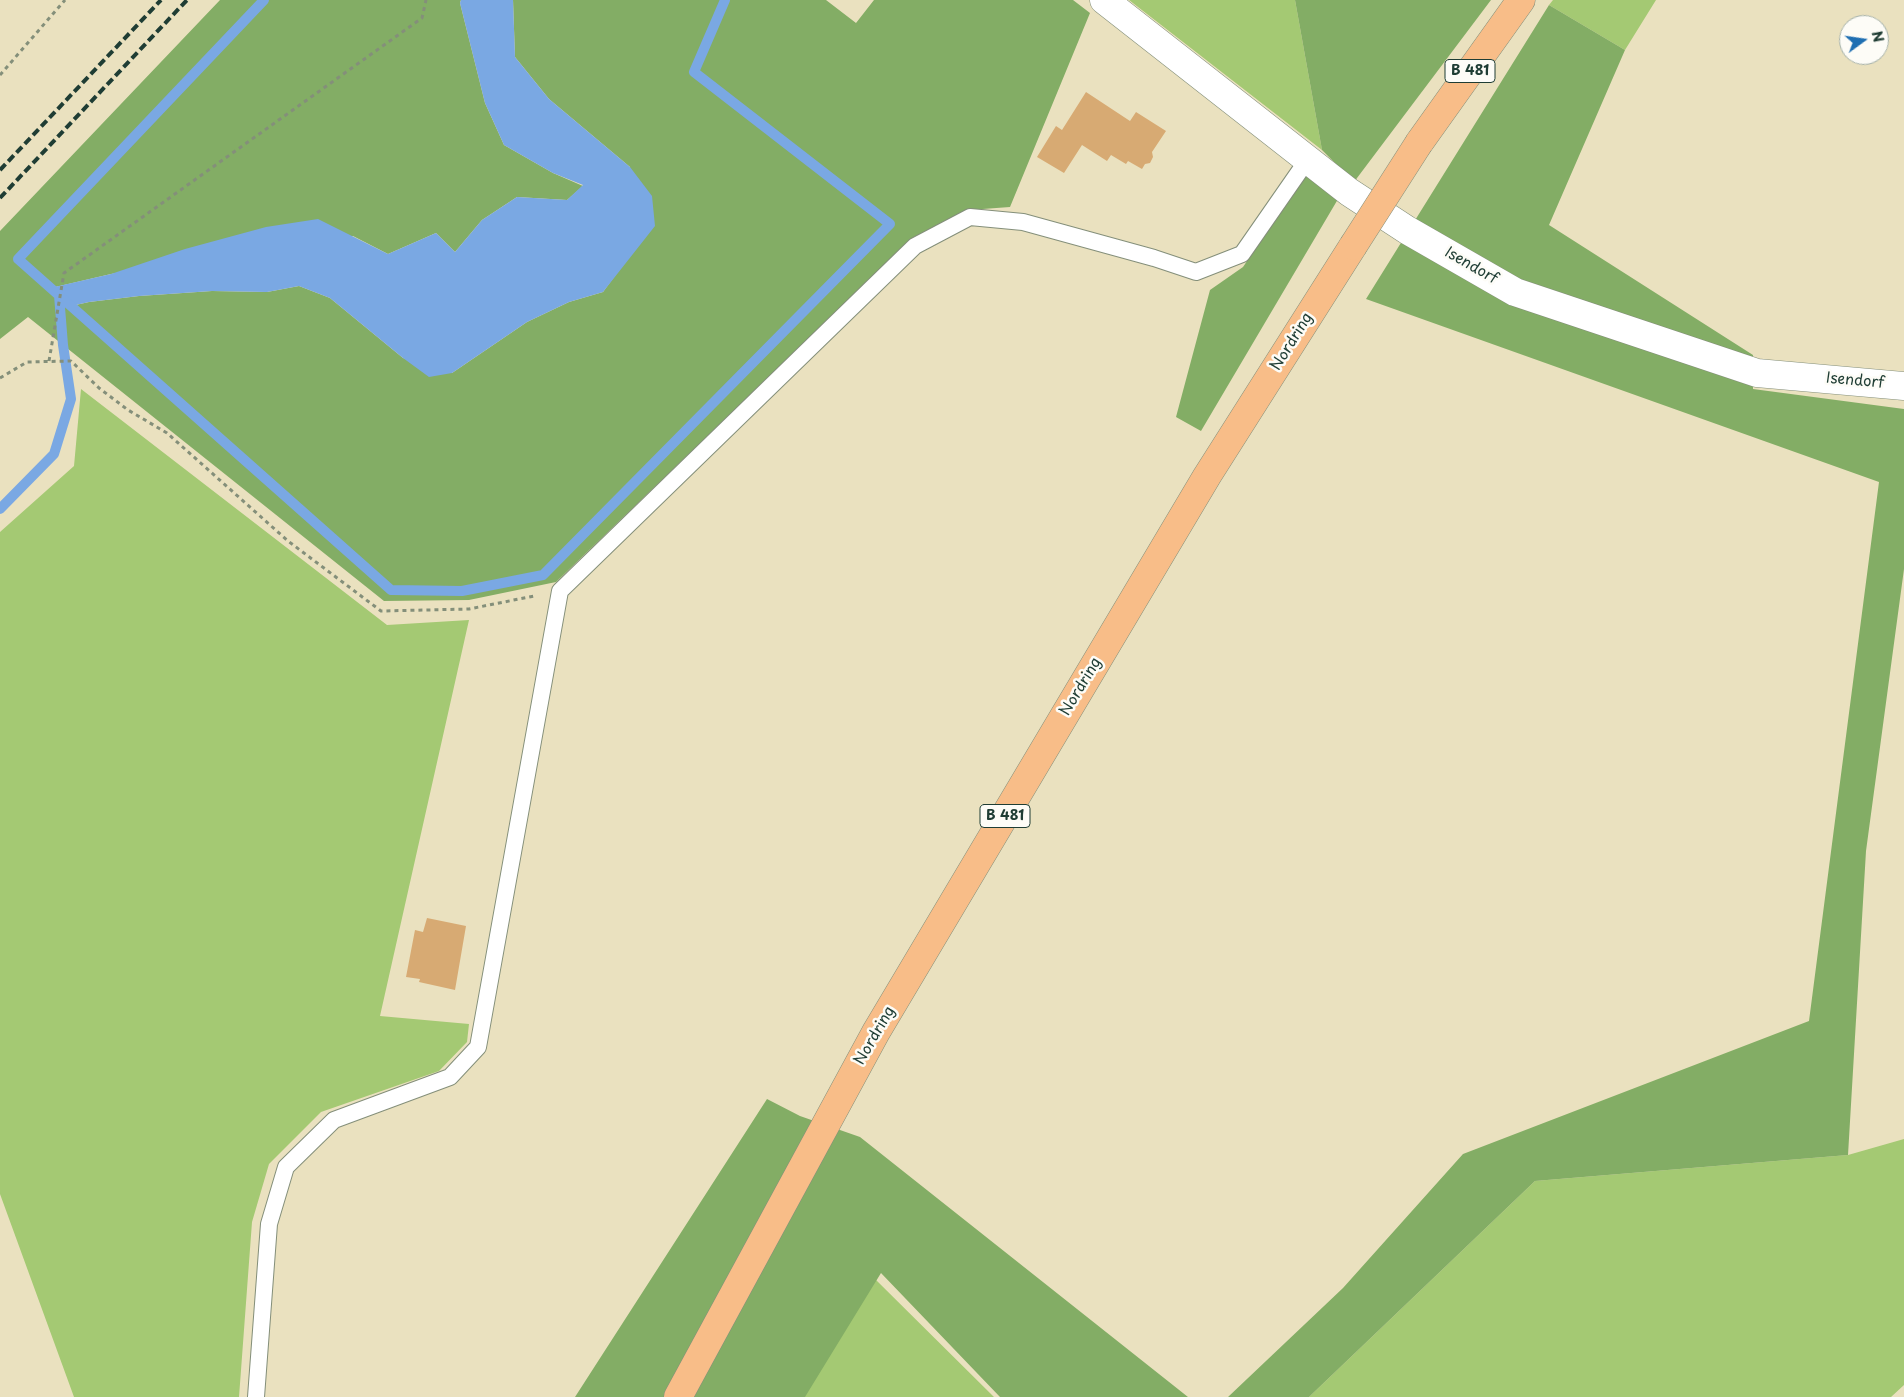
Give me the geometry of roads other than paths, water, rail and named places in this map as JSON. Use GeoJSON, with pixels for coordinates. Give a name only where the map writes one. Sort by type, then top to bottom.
{"type":"FeatureCollection","features":[{"type":"Feature","properties":{"kind":"main road","name":"Nordring"},"geometry":{"type":"LineString","coordinates":[[678,1397],[881,1024],[1207,476],[1420,143],[1521,0]]}},
{"type":"Feature","properties":{"kind":"street","name":"Isendorf"},"geometry":{"type":"LineString","coordinates":[[1104,0],[1349,192],[1407,230],[1515,292],[1757,373],[1904,386]]}},
{"type":"Feature","properties":{"kind":"lane"},"geometry":{"type":"LineString","coordinates":[[256,1397],[269,1224],[286,1167],[334,1120],[450,1077],[478,1047],[560,591],[915,246],[970,217],[1023,222],[1154,258],[1196,272],[1242,254],[1308,159]]}},
{"type":"Feature","properties":{"kind":"water"},"geometry":{"type":"Polygon","coordinates":[[[461,0],[513,0],[515,57],[549,99],[630,167],[652,196],[655,226],[603,292],[569,302],[527,322],[452,373],[429,377],[330,298],[299,286],[267,292],[212,291],[139,296],[71,306],[50,288],[111,274],[185,249],[266,227],[318,219],[388,254],[436,233],[455,252],[482,220],[517,197],[567,200],[583,185],[553,173],[504,145],[485,103],[460,3],[461,0]]]}},
{"type":"Feature","properties":{"kind":"waterway"},"geometry":{"type":"LineString","coordinates":[[264,0],[18,259],[391,590],[462,591],[543,575],[890,224],[694,72],[725,0]]}},
{"type":"Feature","properties":{"kind":"waterway"},"geometry":{"type":"LineString","coordinates":[[0,509],[54,454],[71,399],[63,345],[59,295]]}},
{"type":"Feature","properties":{"kind":"railway"},"geometry":{"type":"LineString","coordinates":[[0,170],[161,0]]}},
{"type":"Feature","properties":{"kind":"railway"},"geometry":{"type":"LineString","coordinates":[[0,198],[187,0]]}}]}
